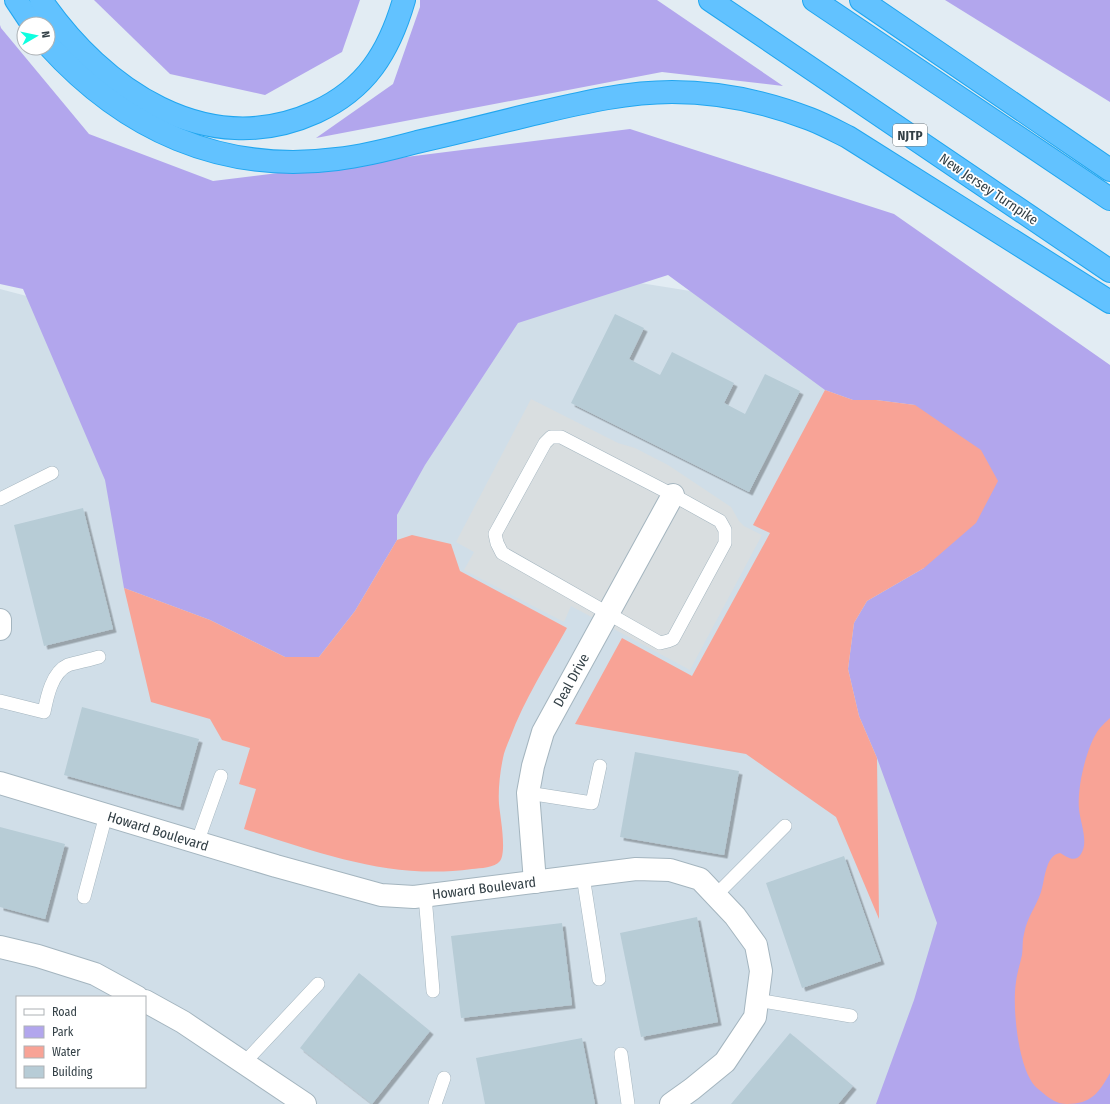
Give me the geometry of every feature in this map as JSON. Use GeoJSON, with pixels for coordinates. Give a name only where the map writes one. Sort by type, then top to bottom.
{"type":"FeatureCollection","features":[{"type":"Feature","properties":{"kind":"highway"},"geometry":{"type":"LineString","coordinates":[[16,0],[27,16]]}},
{"type":"Feature","properties":{"kind":"highway"},"geometry":{"type":"LineString","coordinates":[[41,0],[53,18],[96,64],[119,83],[147,101],[173,114],[200,123],[226,128],[253,129],[280,125],[305,117],[329,106],[348,94],[364,79],[386,48],[404,0]]}},
{"type":"Feature","properties":{"kind":"highway","name":"New Jersey Turnpike"},"geometry":{"type":"LineString","coordinates":[[710,0],[1110,271]]}},
{"type":"Feature","properties":{"kind":"highway"},"geometry":{"type":"LineString","coordinates":[[814,0],[1110,198]]}},
{"type":"Feature","properties":{"kind":"highway"},"geometry":{"type":"LineString","coordinates":[[861,0],[1110,170]]}},
{"type":"Feature","properties":{"kind":"highway"},"geometry":{"type":"LineString","coordinates":[[56,54],[89,86],[112,104],[138,121],[194,146],[220,154],[249,159],[309,161],[361,156],[572,105],[638,94],[671,92],[711,94],[746,100],[780,109],[811,120],[848,137],[1110,302]]}},
{"type":"Feature","properties":{"kind":"street","name":"Deal Drive"},"geometry":{"type":"LineString","coordinates":[[535,882],[528,793],[533,766],[543,732],[673,495]]}},
{"type":"Feature","properties":{"kind":"street"},"geometry":{"type":"LineString","coordinates":[[0,620],[0,629]]}},
{"type":"Feature","properties":{"kind":"street","name":"Howard Boulevard"},"geometry":{"type":"LineString","coordinates":[[0,783],[276,866],[381,894],[414,897],[425,896],[636,869],[670,870],[700,879],[735,916],[756,945],[761,971],[755,1017],[725,1062],[674,1103]]}},
{"type":"Feature","properties":{"kind":"street"},"geometry":{"type":"LineString","coordinates":[[0,947],[38,956],[95,974],[135,996]]}},
{"type":"Feature","properties":{"kind":"street"},"geometry":{"type":"LineString","coordinates":[[146,1002],[183,1022],[305,1104]]}},
{"type":"Feature","properties":{"kind":"lane"},"geometry":{"type":"LineString","coordinates":[[551,437],[561,437],[673,495],[720,521],[725,530],[725,543],[673,638],[660,643],[608,613],[502,553],[496,543],[496,534],[541,450],[551,437]]}},
{"type":"Feature","properties":{"kind":"lane"},"geometry":{"type":"LineString","coordinates":[[0,499],[52,473]]}},
{"type":"Feature","properties":{"kind":"lane"},"geometry":{"type":"LineString","coordinates":[[0,701],[44,712],[50,686],[60,670],[67,666],[99,657]]}},
{"type":"Feature","properties":{"kind":"lane"},"geometry":{"type":"LineString","coordinates":[[528,793],[592,803],[600,766]]}},
{"type":"Feature","properties":{"kind":"lane"},"geometry":{"type":"LineString","coordinates":[[198,843],[221,776]]}},
{"type":"Feature","properties":{"kind":"lane"},"geometry":{"type":"LineString","coordinates":[[84,897],[106,815]]}},
{"type":"Feature","properties":{"kind":"lane"},"geometry":{"type":"LineString","coordinates":[[716,895],[785,826]]}},
{"type":"Feature","properties":{"kind":"lane"},"geometry":{"type":"LineString","coordinates":[[583,876],[599,979]]}},
{"type":"Feature","properties":{"kind":"lane"},"geometry":{"type":"LineString","coordinates":[[425,896],[433,991]]}},
{"type":"Feature","properties":{"kind":"lane"},"geometry":{"type":"LineString","coordinates":[[244,1063],[318,984]]}},
{"type":"Feature","properties":{"kind":"lane"},"geometry":{"type":"LineString","coordinates":[[757,1000],[851,1016]]}},
{"type":"Feature","properties":{"kind":"lane"},"geometry":{"type":"LineString","coordinates":[[621,1054],[628,1104]]}},
{"type":"Feature","properties":{"kind":"lane"},"geometry":{"type":"LineString","coordinates":[[435,1104],[444,1078]]}},
{"type":"Feature","properties":{"kind":"shaded area"},"geometry":{"type":"Polygon","coordinates":[[[540,267],[841,315],[1031,458],[938,1037],[892,1104],[0,1104],[0,289],[80,310],[540,267]]]}},
{"type":"Feature","properties":{"kind":"shaded area"},"geometry":{"type":"Polygon","coordinates":[[[531,399],[618,443],[635,448],[668,465],[731,507],[739,521],[744,526],[762,535],[690,670],[571,606],[564,622],[464,570],[474,552],[456,542],[531,399]]]}},
{"type":"Feature","properties":{"kind":"green space"},"geometry":{"type":"Polygon","coordinates":[[[94,0],[360,0],[342,52],[265,95],[170,74],[94,0]]]}},
{"type":"Feature","properties":{"kind":"green space"},"geometry":{"type":"Polygon","coordinates":[[[420,0],[657,0],[783,86],[662,72],[316,138],[393,84],[420,7],[420,0]]]}},
{"type":"Feature","properties":{"kind":"green space"},"geometry":{"type":"Polygon","coordinates":[[[945,0],[1110,0],[1110,102],[945,0]]]}},
{"type":"Feature","properties":{"kind":"green space"},"geometry":{"type":"Polygon","coordinates":[[[0,25],[16,46],[16,56],[24,56],[89,134],[213,181],[630,129],[894,214],[1110,365],[1110,1104],[876,1104],[914,1000],[937,923],[877,758],[859,716],[848,669],[854,623],[867,601],[924,568],[915,405],[876,400],[853,400],[825,390],[668,275],[518,323],[425,465],[397,515],[397,540],[355,611],[319,657],[285,657],[210,620],[124,588],[105,480],[23,289],[0,284],[0,25]]]}},
{"type":"Feature","properties":{"kind":"water"},"geometry":{"type":"Polygon","coordinates":[[[825,390],[853,400],[876,400],[915,405],[981,450],[998,481],[976,523],[924,568],[867,601],[854,623],[848,669],[859,716],[877,758],[879,919],[836,817],[746,754],[575,724],[622,638],[692,676],[770,533],[753,525],[825,390]]]}},
{"type":"Feature","properties":{"kind":"water"},"geometry":{"type":"Polygon","coordinates":[[[412,535],[451,544],[460,571],[567,628],[529,696],[503,756],[499,804],[503,850],[500,861],[491,866],[442,871],[413,871],[384,868],[328,855],[244,829],[256,789],[239,784],[250,748],[222,740],[210,719],[151,702],[124,588],[210,620],[285,657],[319,657],[355,611],[397,540],[412,535]]]}},
{"type":"Feature","properties":{"kind":"water"},"geometry":{"type":"Polygon","coordinates":[[[1110,718],[1110,1073],[1098,1092],[1093,1096],[1082,1102],[1063,1104],[1054,1101],[1046,1095],[1035,1086],[1028,1076],[1020,1050],[1016,1020],[1016,982],[1022,955],[1025,928],[1041,892],[1048,863],[1051,858],[1060,853],[1073,859],[1079,857],[1083,849],[1084,838],[1079,809],[1079,790],[1083,769],[1089,749],[1098,730],[1110,718]]]}},
{"type":"Feature","properties":{"kind":"building"},"geometry":{"type":"Polygon","coordinates":[[[615,314],[644,328],[629,359],[660,375],[672,352],[734,383],[724,403],[745,414],[765,374],[800,391],[749,492],[571,403],[615,314]]]}},
{"type":"Feature","properties":{"kind":"building"},"geometry":{"type":"Polygon","coordinates":[[[83,508],[113,629],[44,646],[14,525],[83,508]]]}},
{"type":"Feature","properties":{"kind":"building"},"geometry":{"type":"Polygon","coordinates":[[[82,707],[199,739],[180,807],[64,775],[82,707]]]}},
{"type":"Feature","properties":{"kind":"building"},"geometry":{"type":"Polygon","coordinates":[[[635,752],[739,771],[724,855],[620,837],[635,752]]]}},
{"type":"Feature","properties":{"kind":"building"},"geometry":{"type":"Polygon","coordinates":[[[0,827],[65,844],[45,919],[0,907],[0,827]]]}},
{"type":"Feature","properties":{"kind":"building"},"geometry":{"type":"Polygon","coordinates":[[[844,856],[881,961],[802,988],[766,883],[844,856]]]}},
{"type":"Feature","properties":{"kind":"building"},"geometry":{"type":"Polygon","coordinates":[[[697,917],[718,1022],[641,1037],[620,933],[697,917]]]}},
{"type":"Feature","properties":{"kind":"building"},"geometry":{"type":"Polygon","coordinates":[[[562,923],[572,1005],[461,1018],[451,936],[562,923]]]}},
{"type":"Feature","properties":{"kind":"building"},"geometry":{"type":"Polygon","coordinates":[[[359,973],[430,1031],[372,1104],[300,1048],[359,973]]]}},
{"type":"Feature","properties":{"kind":"building"},"geometry":{"type":"Polygon","coordinates":[[[790,1033],[853,1086],[838,1104],[731,1104],[790,1033]]]}},
{"type":"Feature","properties":{"kind":"building"},"geometry":{"type":"Polygon","coordinates":[[[582,1038],[595,1104],[485,1104],[476,1058],[582,1038]]]}}]}
